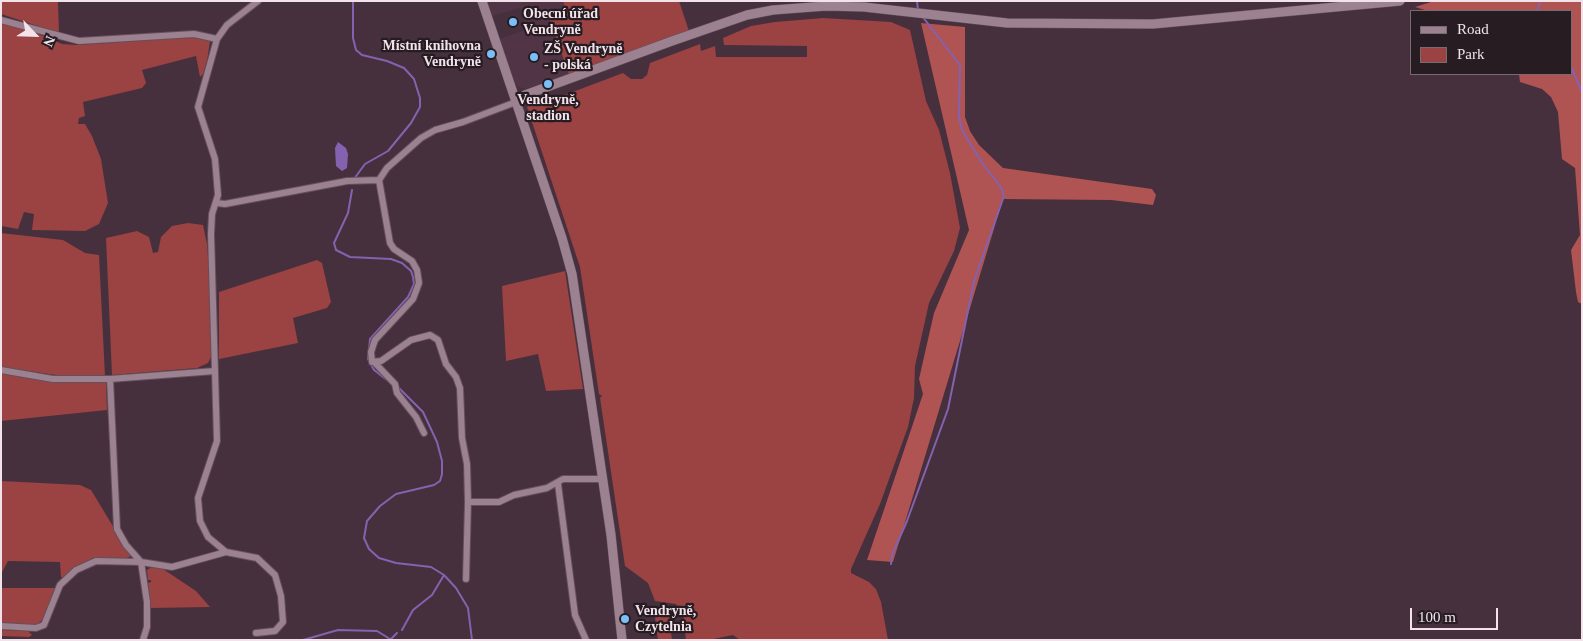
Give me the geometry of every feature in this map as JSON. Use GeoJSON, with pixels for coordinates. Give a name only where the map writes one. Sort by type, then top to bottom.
{"type":"FeatureCollection","features":[{"type":"Feature","properties":{"kind":"street"},"geometry":{"type":"LineString","coordinates":[[226,552],[208,537],[200,520],[198,498],[217,441],[212,214],[217,203],[215,159],[198,107],[217,38],[227,25],[258,1]]}},
{"type":"Feature","properties":{"kind":"street"},"geometry":{"type":"LineString","coordinates":[[482,1],[562,238],[572,274],[603,479],[622,640]]}},
{"type":"Feature","properties":{"kind":"street"},"geometry":{"type":"LineString","coordinates":[[424,433],[396,387],[372,362],[371,352],[375,340],[413,299],[419,283],[417,270],[412,261],[394,249],[390,242],[379,180],[387,168],[421,138],[435,130],[463,122],[516,102],[525,95],[672,41],[747,15],[773,10],[836,6],[1006,23],[1153,24],[1400,1]]}},
{"type":"Feature","properties":{"kind":"street"},"geometry":{"type":"LineString","coordinates":[[1,20],[79,41],[186,34],[206,35],[217,38]]}},
{"type":"Feature","properties":{"kind":"street"},"geometry":{"type":"LineString","coordinates":[[217,203],[225,204],[347,181],[379,180]]}},
{"type":"Feature","properties":{"kind":"street"},"geometry":{"type":"LineString","coordinates":[[375,363],[381,361],[411,340],[430,335],[438,340],[446,364],[456,377],[460,388],[462,438],[467,464],[466,579]]}},
{"type":"Feature","properties":{"kind":"street"},"geometry":{"type":"LineString","coordinates":[[1,370],[53,379],[110,379],[215,371]]}},
{"type":"Feature","properties":{"kind":"street"},"geometry":{"type":"LineString","coordinates":[[110,379],[117,529],[126,545],[141,562],[148,602],[148,627],[142,640]]}},
{"type":"Feature","properties":{"kind":"street"},"geometry":{"type":"LineString","coordinates":[[468,502],[499,502],[558,484],[562,479],[603,479]]}},
{"type":"Feature","properties":{"kind":"street"},"geometry":{"type":"LineString","coordinates":[[558,484],[575,615],[586,640]]}},
{"type":"Feature","properties":{"kind":"street"},"geometry":{"type":"LineString","coordinates":[[1,626],[36,628],[44,625],[60,585],[76,570],[96,561],[141,562],[172,567],[226,552],[256,558],[275,575],[282,603],[282,625],[275,631],[256,633]]}},
{"type":"Feature","properties":{"kind":"shaded area","name":"ZŠ Vendryně - polská"},"geometry":{"type":"Polygon","coordinates":[[[487,1],[563,1],[565,8],[549,14],[569,75],[525,89],[515,85],[500,39],[527,29],[520,8],[492,16],[487,1]]]}},
{"type":"Feature","properties":{"kind":"shaded area"},"geometry":{"type":"Polygon","coordinates":[[[1434,1],[1582,1],[1582,304],[1578,302],[1571,250],[1580,235],[1575,168],[1562,159],[1558,112],[1551,97],[1542,89],[1520,82],[1519,75],[1573,75],[1573,10],[1425,10],[1415,7],[1434,1]]]}},
{"type":"Feature","properties":{"kind":"shaded area"},"geometry":{"type":"Polygon","coordinates":[[[921,23],[965,27],[965,117],[970,131],[979,145],[1003,168],[1152,189],[1156,195],[1153,205],[1111,200],[1003,199],[893,562],[867,560],[923,394],[919,379],[934,313],[969,230],[921,23]]]}},
{"type":"Feature","properties":{"kind":"shaded area"},"geometry":{"type":"Polygon","coordinates":[[[338,142],[346,148],[348,154],[347,168],[342,171],[336,166],[335,148],[338,142]]]}},
{"type":"Feature","properties":{"kind":"green space"},"geometry":{"type":"Polygon","coordinates":[[[1,1],[58,1],[59,33],[1,14],[1,1]]]}},
{"type":"Feature","properties":{"kind":"green space"},"geometry":{"type":"Polygon","coordinates":[[[563,1],[679,1],[689,31],[569,75],[548,14],[565,8],[563,1]]]}},
{"type":"Feature","properties":{"kind":"green space"},"geometry":{"type":"Polygon","coordinates":[[[823,18],[891,22],[910,30],[926,101],[939,130],[950,173],[960,228],[954,251],[929,303],[915,366],[914,398],[908,427],[880,504],[851,569],[851,573],[869,582],[876,589],[881,602],[888,640],[740,640],[733,635],[708,640],[686,640],[683,614],[676,604],[655,601],[648,583],[625,566],[600,398],[602,396],[599,394],[580,267],[527,107],[538,100],[550,96],[554,99],[623,73],[631,79],[642,79],[647,75],[650,63],[700,44],[701,51],[715,46],[716,57],[807,57],[807,46],[724,45],[723,38],[751,26],[823,18]]]}},
{"type":"Feature","properties":{"kind":"green space"},"geometry":{"type":"Polygon","coordinates":[[[1,23],[29,30],[62,44],[77,45],[178,38],[202,38],[210,41],[207,61],[203,74],[200,77],[196,56],[142,70],[146,83],[142,88],[83,102],[85,116],[79,118],[78,124],[85,124],[101,159],[108,203],[99,224],[85,231],[32,230],[34,214],[24,212],[18,229],[1,226],[1,23]]]}},
{"type":"Feature","properties":{"kind":"green space"},"geometry":{"type":"Polygon","coordinates":[[[188,223],[203,225],[207,244],[212,311],[211,357],[208,363],[197,368],[112,375],[106,238],[137,231],[149,237],[153,253],[158,252],[161,237],[172,226],[188,223]]]}},
{"type":"Feature","properties":{"kind":"green space"},"geometry":{"type":"Polygon","coordinates":[[[1,233],[63,240],[85,253],[99,255],[105,376],[63,376],[1,367],[1,233]]]}},
{"type":"Feature","properties":{"kind":"green space"},"geometry":{"type":"Polygon","coordinates":[[[317,260],[322,263],[331,302],[327,308],[293,318],[298,343],[219,359],[219,292],[317,260]]]}},
{"type":"Feature","properties":{"kind":"green space"},"geometry":{"type":"Polygon","coordinates":[[[565,271],[583,389],[546,391],[538,354],[506,361],[502,286],[565,271]]]}},
{"type":"Feature","properties":{"kind":"green space"},"geometry":{"type":"Polygon","coordinates":[[[1,372],[59,381],[106,382],[107,410],[1,421],[1,372]]]}},
{"type":"Feature","properties":{"kind":"green space"},"geometry":{"type":"Polygon","coordinates":[[[1,481],[80,485],[91,490],[131,556],[123,560],[80,565],[63,577],[61,577],[60,562],[8,561],[1,574],[1,481]]]}},
{"type":"Feature","properties":{"kind":"green space"},"geometry":{"type":"Polygon","coordinates":[[[152,567],[163,569],[196,591],[210,607],[150,608],[148,583],[151,580],[148,580],[147,570],[152,567]]]}},
{"type":"Feature","properties":{"kind":"green space"},"geometry":{"type":"Polygon","coordinates":[[[1,588],[56,588],[44,618],[35,627],[1,626],[1,588]]]}},
{"type":"Feature","properties":{"kind":"green space"},"geometry":{"type":"Polygon","coordinates":[[[669,616],[672,640],[658,640],[655,617],[669,616]]]}},
{"type":"Feature","properties":{"kind":"green space"},"geometry":{"type":"Polygon","coordinates":[[[1,630],[28,631],[32,635],[29,637],[1,636],[1,630]]]}},
{"type":"Feature","properties":{"kind":"waterway"},"geometry":{"type":"LineString","coordinates":[[353,1],[353,38],[356,50],[362,55],[387,61],[404,68],[414,79],[420,98],[420,107],[411,123],[388,151],[365,164],[354,179]]}},
{"type":"Feature","properties":{"kind":"waterway"},"geometry":{"type":"LineString","coordinates":[[917,1],[918,10]]}},
{"type":"Feature","properties":{"kind":"waterway"},"geometry":{"type":"LineString","coordinates":[[1537,10],[1541,1]]}},
{"type":"Feature","properties":{"kind":"waterway"},"geometry":{"type":"LineString","coordinates":[[891,564],[892,555],[907,521],[948,409],[974,281],[1004,196],[1001,187],[982,163],[962,130],[959,117],[960,65],[922,16]]}},
{"type":"Feature","properties":{"kind":"waterway"},"geometry":{"type":"LineString","coordinates":[[1573,71],[1582,92]]}},
{"type":"Feature","properties":{"kind":"waterway"},"geometry":{"type":"LineString","coordinates":[[352,190],[348,213],[334,243],[336,250],[350,257],[391,259],[402,263],[411,271],[414,284],[408,297],[370,339],[369,350]]}},
{"type":"Feature","properties":{"kind":"waterway"},"geometry":{"type":"LineString","coordinates":[[368,355],[374,370],[387,380]]}},
{"type":"Feature","properties":{"kind":"waterway"},"geometry":{"type":"LineString","coordinates":[[399,388],[423,412],[437,442],[442,461],[442,474],[440,481],[434,485],[396,494],[380,506],[367,521],[364,538],[369,549],[379,558],[396,563],[431,567],[444,575],[456,588],[468,608],[472,640]]}},
{"type":"Feature","properties":{"kind":"waterway"},"geometry":{"type":"LineString","coordinates":[[402,630],[413,610],[432,595],[444,575]]}},
{"type":"Feature","properties":{"kind":"waterway"},"geometry":{"type":"LineString","coordinates":[[303,640],[338,630],[377,631],[390,639]]}},
{"type":"Feature","properties":{"kind":"waterway"},"geometry":{"type":"LineString","coordinates":[[390,640],[397,633]]}},
{"type":"Feature","properties":{"kind":"place","name":"Obecní úřad Vendryně"},"geometry":{"type":"Point","coordinates":[513,22]}},
{"type":"Feature","properties":{"kind":"place","name":"Místní knihovna Vendryně"},"geometry":{"type":"Point","coordinates":[491,54]}},
{"type":"Feature","properties":{"kind":"place","name":"ZŠ Vendryně - polská"},"geometry":{"type":"Point","coordinates":[534,57]}},
{"type":"Feature","properties":{"kind":"place","name":"Vendryně, stadion"},"geometry":{"type":"Point","coordinates":[548,84]}},
{"type":"Feature","properties":{"kind":"place","name":"Vendryně, Czytelnia"},"geometry":{"type":"Point","coordinates":[625,619]}}]}
